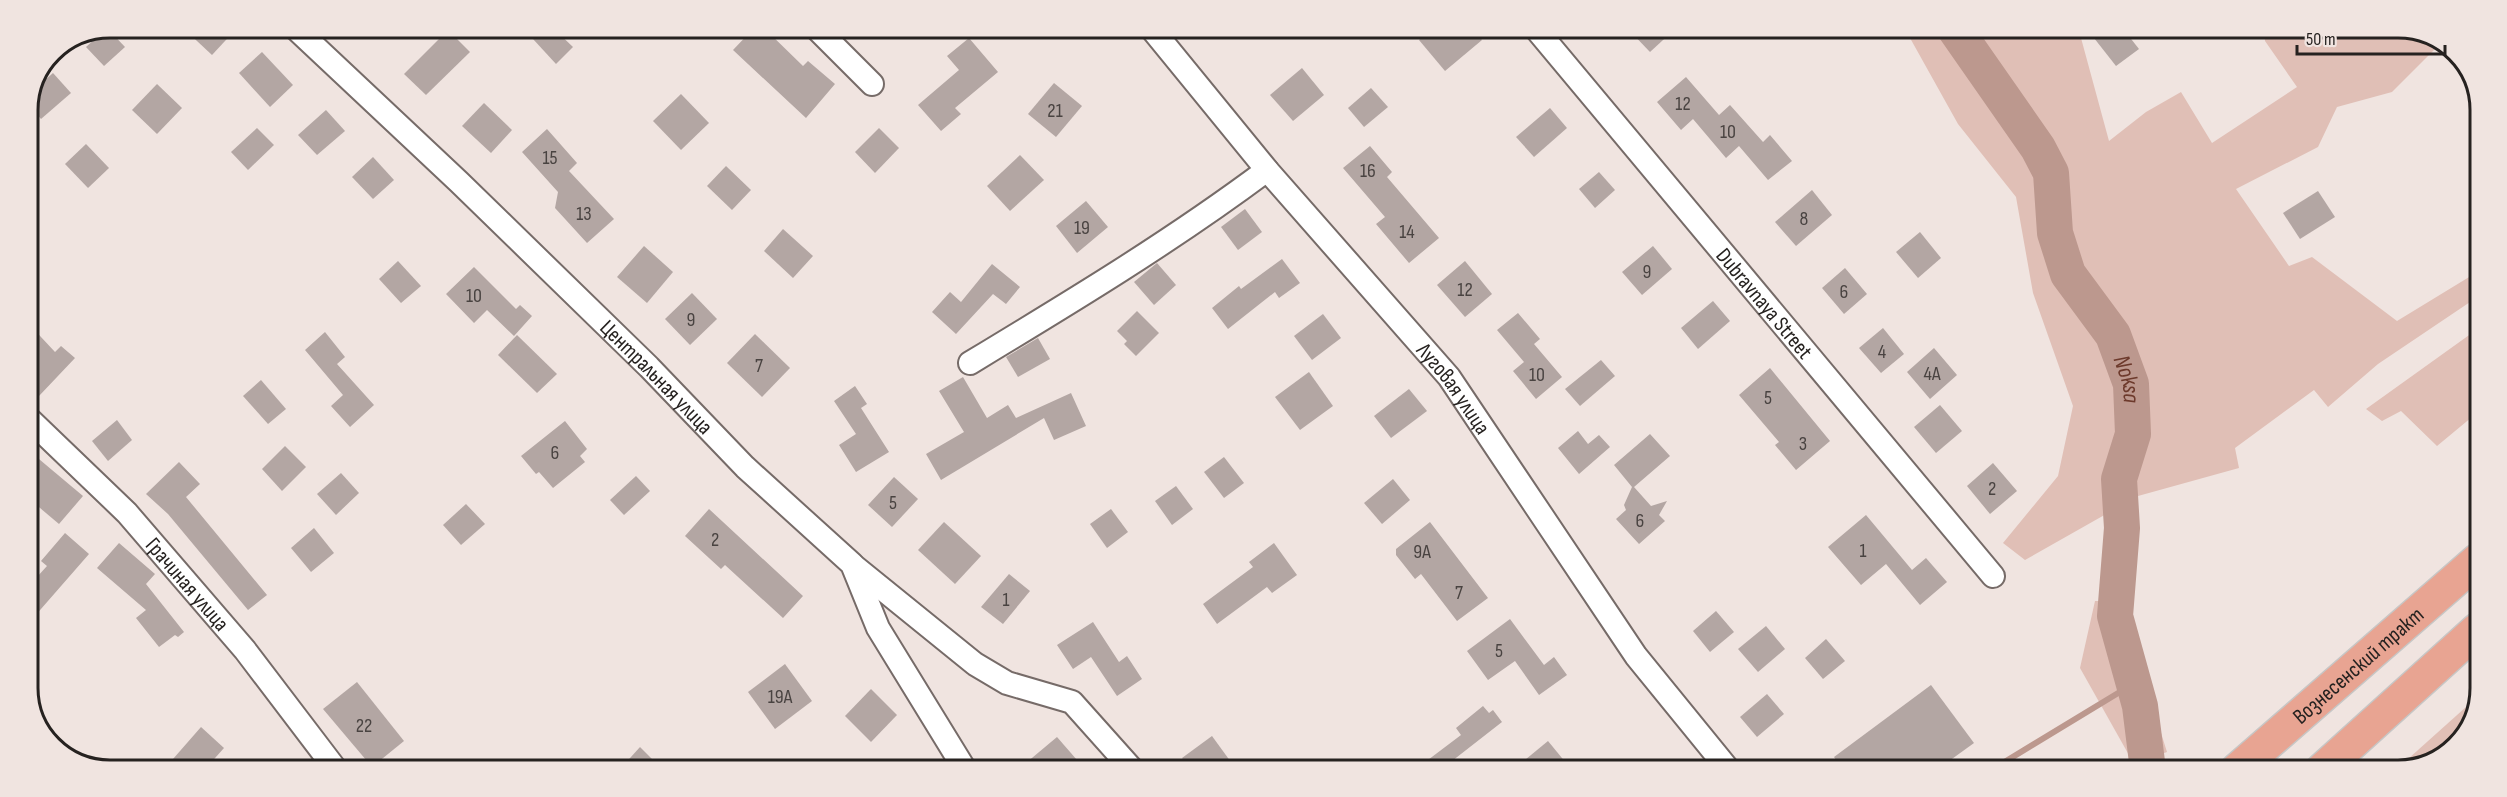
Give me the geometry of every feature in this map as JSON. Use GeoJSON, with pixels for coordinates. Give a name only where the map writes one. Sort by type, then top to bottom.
{"type":"FeatureCollection","features":[{"type":"Feature","properties":{"kind":"main road","name":"Вознесенский тракт"},"geometry":{"type":"LineString","coordinates":[[2248,760],[2470,567]]}},
{"type":"Feature","properties":{"kind":"main road"},"geometry":{"type":"LineString","coordinates":[[2333,760],[2470,636]]}},
{"type":"Feature","properties":{"kind":"street","name":"Центральная улица"},"geometry":{"type":"LineString","coordinates":[[306,38],[459,182],[649,367],[745,467],[852,564],[878,628],[959,760]]}},
{"type":"Feature","properties":{"kind":"street"},"geometry":{"type":"LineString","coordinates":[[826,38],[872,84]]}},
{"type":"Feature","properties":{"kind":"street","name":"Луговая улица"},"geometry":{"type":"LineString","coordinates":[[1160,38],[1268,170],[1449,377],[1636,656],[1721,760]]}},
{"type":"Feature","properties":{"kind":"street","name":"Dubravnaya Street"},"geometry":{"type":"LineString","coordinates":[[1544,38],[1993,576]]}},
{"type":"Feature","properties":{"kind":"street"},"geometry":{"type":"LineString","coordinates":[[970,363],[1094,289],[1211,212],[1268,170]]}},
{"type":"Feature","properties":{"kind":"street","name":"Грачиная улица"},"geometry":{"type":"LineString","coordinates":[[38,428],[127,513],[245,650],[329,760]]}},
{"type":"Feature","properties":{"kind":"street"},"geometry":{"type":"LineString","coordinates":[[852,564],[975,664],[1007,682],[1072,702],[1124,760]]}},
{"type":"Feature","properties":{"kind":"shaded area"},"geometry":{"type":"Polygon","coordinates":[[[1910,38],[2081,38],[2109,141],[2146,112],[2181,92],[2212,143],[2297,87],[2265,38],[2407,38],[2425,43],[2435,49],[2392,92],[2337,107],[2318,147],[2236,189],[2289,266],[2312,257],[2397,321],[2469,277],[2469,303],[2378,364],[2328,407],[2314,390],[2235,448],[2239,468],[2138,496],[2025,560],[2003,543],[2058,476],[2073,406],[2033,293],[2016,197],[1958,124],[1910,38]]]}},
{"type":"Feature","properties":{"kind":"shaded area"},"geometry":{"type":"Polygon","coordinates":[[[2469,335],[2470,419],[2437,446],[2401,411],[2382,421],[2366,409],[2469,335]]]}},
{"type":"Feature","properties":{"kind":"shaded area"},"geometry":{"type":"Polygon","coordinates":[[[2095,601],[2120,601],[2167,752],[2145,760],[2132,760],[2080,668],[2095,601]]]}},
{"type":"Feature","properties":{"kind":"shaded area"},"geometry":{"type":"Polygon","coordinates":[[[2466,707],[2457,727],[2441,745],[2421,756],[2409,758],[2466,707]]]}},
{"type":"Feature","properties":{"kind":"building"},"geometry":{"type":"Polygon","coordinates":[[[116,38],[125,47],[104,66],[86,47],[94,39],[116,38]]]}},
{"type":"Feature","properties":{"kind":"building"},"geometry":{"type":"Polygon","coordinates":[[[194,38],[228,38],[212,55],[194,38]]]}},
{"type":"Feature","properties":{"kind":"building"},"geometry":{"type":"Polygon","coordinates":[[[440,38],[456,38],[470,52],[426,95],[404,74],[440,38]]]}},
{"type":"Feature","properties":{"kind":"building"},"geometry":{"type":"Polygon","coordinates":[[[564,38],[573,47],[556,64],[533,39],[564,38]]]}},
{"type":"Feature","properties":{"kind":"building"},"geometry":{"type":"Polygon","coordinates":[[[744,38],[774,38],[803,66],[808,61],[835,84],[806,118],[733,50],[744,38]]]}},
{"type":"Feature","properties":{"kind":"building"},"geometry":{"type":"Polygon","coordinates":[[[969,38],[998,72],[955,108],[961,114],[941,131],[918,105],[959,70],[947,56],[969,38]]]}},
{"type":"Feature","properties":{"kind":"building"},"geometry":{"type":"Polygon","coordinates":[[[1421,38],[1480,38],[1482,40],[1445,71],[1419,40],[1421,38]]]}},
{"type":"Feature","properties":{"kind":"building"},"geometry":{"type":"Polygon","coordinates":[[[1637,38],[1665,38],[1650,52],[1637,38]]]}},
{"type":"Feature","properties":{"kind":"building"},"geometry":{"type":"Polygon","coordinates":[[[2094,38],[2130,38],[2139,49],[2116,66],[2094,38]]]}},
{"type":"Feature","properties":{"kind":"building"},"geometry":{"type":"Polygon","coordinates":[[[262,52],[293,85],[270,107],[239,73],[262,52]]]}},
{"type":"Feature","properties":{"kind":"building"},"geometry":{"type":"Polygon","coordinates":[[[1302,68],[1324,95],[1293,121],[1270,95],[1302,68]]]}},
{"type":"Feature","properties":{"kind":"building"},"geometry":{"type":"Polygon","coordinates":[[[53,73],[71,93],[41,119],[38,110],[43,82],[53,73]]]}},
{"type":"Feature","properties":{"kind":"building"},"geometry":{"type":"Polygon","coordinates":[[[1686,77],[1719,115],[1730,105],[1763,142],[1770,135],[1792,161],[1768,180],[1739,146],[1726,158],[1693,119],[1681,130],[1657,102],[1686,77]]]}},
{"type":"Feature","properties":{"kind":"building"},"geometry":{"type":"Polygon","coordinates":[[[1054,83],[1082,106],[1056,137],[1028,114],[1054,83]]]}},
{"type":"Feature","properties":{"kind":"building"},"geometry":{"type":"Polygon","coordinates":[[[157,84],[182,108],[157,134],[132,110],[157,84]]]}},
{"type":"Feature","properties":{"kind":"building"},"geometry":{"type":"Polygon","coordinates":[[[1371,88],[1388,107],[1364,127],[1348,108],[1371,88]]]}},
{"type":"Feature","properties":{"kind":"building"},"geometry":{"type":"Polygon","coordinates":[[[681,94],[709,123],[681,150],[653,121],[681,94]]]}},
{"type":"Feature","properties":{"kind":"building"},"geometry":{"type":"Polygon","coordinates":[[[484,103],[512,130],[491,153],[462,126],[484,103]]]}},
{"type":"Feature","properties":{"kind":"building"},"geometry":{"type":"Polygon","coordinates":[[[1550,108],[1567,128],[1534,157],[1516,137],[1550,108]]]}},
{"type":"Feature","properties":{"kind":"building"},"geometry":{"type":"Polygon","coordinates":[[[326,110],[345,131],[317,155],[298,135],[326,110]]]}},
{"type":"Feature","properties":{"kind":"building"},"geometry":{"type":"Polygon","coordinates":[[[257,128],[274,145],[248,170],[231,152],[257,128]]]}},
{"type":"Feature","properties":{"kind":"building"},"geometry":{"type":"Polygon","coordinates":[[[879,128],[899,148],[875,173],[855,152],[879,128]]]}},
{"type":"Feature","properties":{"kind":"building"},"geometry":{"type":"Polygon","coordinates":[[[547,129],[577,163],[569,171],[614,219],[587,243],[555,208],[558,192],[522,152],[547,129]]]}},
{"type":"Feature","properties":{"kind":"building"},"geometry":{"type":"Polygon","coordinates":[[[86,144],[109,168],[88,188],[65,164],[86,144]]]}},
{"type":"Feature","properties":{"kind":"building"},"geometry":{"type":"Polygon","coordinates":[[[1370,146],[1392,172],[1387,177],[1439,238],[1409,263],[1376,224],[1385,217],[1343,168],[1370,146]]]}},
{"type":"Feature","properties":{"kind":"building"},"geometry":{"type":"Polygon","coordinates":[[[1020,155],[1044,180],[1010,211],[987,186],[1020,155]]]}},
{"type":"Feature","properties":{"kind":"building"},"geometry":{"type":"Polygon","coordinates":[[[373,157],[394,180],[373,199],[352,177],[373,157]]]}},
{"type":"Feature","properties":{"kind":"building"},"geometry":{"type":"Polygon","coordinates":[[[726,166],[751,190],[732,210],[707,186],[726,166]]]}},
{"type":"Feature","properties":{"kind":"building"},"geometry":{"type":"Polygon","coordinates":[[[1599,172],[1615,190],[1595,208],[1579,189],[1599,172]]]}},
{"type":"Feature","properties":{"kind":"building"},"geometry":{"type":"Polygon","coordinates":[[[1812,190],[1832,215],[1796,246],[1775,222],[1812,190]]]}},
{"type":"Feature","properties":{"kind":"building"},"geometry":{"type":"Polygon","coordinates":[[[2318,191],[2335,217],[2300,239],[2283,213],[2318,191]]]}},
{"type":"Feature","properties":{"kind":"building"},"geometry":{"type":"Polygon","coordinates":[[[1086,201],[1108,227],[1077,253],[1056,226],[1086,201]]]}},
{"type":"Feature","properties":{"kind":"building"},"geometry":{"type":"Polygon","coordinates":[[[1245,209],[1262,232],[1238,250],[1221,227],[1245,209]]]}},
{"type":"Feature","properties":{"kind":"building"},"geometry":{"type":"Polygon","coordinates":[[[783,229],[813,256],[793,278],[764,251],[783,229]]]}},
{"type":"Feature","properties":{"kind":"building"},"geometry":{"type":"Polygon","coordinates":[[[1920,232],[1941,258],[1918,278],[1896,252],[1920,232]]]}},
{"type":"Feature","properties":{"kind":"building"},"geometry":{"type":"Polygon","coordinates":[[[644,246],[673,272],[647,303],[617,277],[644,246]]]}},
{"type":"Feature","properties":{"kind":"building"},"geometry":{"type":"Polygon","coordinates":[[[1653,246],[1672,269],[1642,295],[1622,272],[1653,246]]]}},
{"type":"Feature","properties":{"kind":"building"},"geometry":{"type":"Polygon","coordinates":[[[1282,259],[1300,283],[1279,298],[1275,292],[1228,329],[1212,308],[1239,286],[1241,289],[1282,259]]]}},
{"type":"Feature","properties":{"kind":"building"},"geometry":{"type":"Polygon","coordinates":[[[398,261],[421,286],[401,303],[379,279],[398,261]]]}},
{"type":"Feature","properties":{"kind":"building"},"geometry":{"type":"Polygon","coordinates":[[[1465,261],[1492,294],[1465,317],[1437,285],[1465,261]]]}},
{"type":"Feature","properties":{"kind":"building"},"geometry":{"type":"Polygon","coordinates":[[[1157,263],[1176,285],[1154,305],[1134,282],[1157,263]]]}},
{"type":"Feature","properties":{"kind":"building"},"geometry":{"type":"Polygon","coordinates":[[[992,264],[1020,287],[1006,304],[993,294],[956,334],[932,312],[950,292],[961,302],[992,264]]]}},
{"type":"Feature","properties":{"kind":"building"},"geometry":{"type":"Polygon","coordinates":[[[474,267],[516,309],[520,305],[532,316],[514,336],[487,310],[474,323],[446,294],[474,267]]]}},
{"type":"Feature","properties":{"kind":"building"},"geometry":{"type":"Polygon","coordinates":[[[1845,268],[1867,294],[1844,314],[1822,288],[1845,268]]]}},
{"type":"Feature","properties":{"kind":"building"},"geometry":{"type":"Polygon","coordinates":[[[692,293],[717,319],[690,345],[665,319],[692,293]]]}},
{"type":"Feature","properties":{"kind":"building"},"geometry":{"type":"Polygon","coordinates":[[[1713,301],[1730,321],[1698,349],[1681,328],[1713,301]]]}},
{"type":"Feature","properties":{"kind":"building"},"geometry":{"type":"Polygon","coordinates":[[[1137,311],[1159,333],[1136,356],[1124,344],[1127,341],[1117,331],[1137,311]]]}},
{"type":"Feature","properties":{"kind":"building"},"geometry":{"type":"Polygon","coordinates":[[[1518,313],[1540,339],[1534,344],[1562,377],[1536,399],[1513,371],[1524,362],[1497,330],[1518,313]]]}},
{"type":"Feature","properties":{"kind":"building"},"geometry":{"type":"Polygon","coordinates":[[[1323,314],[1341,338],[1312,360],[1294,336],[1323,314]]]}},
{"type":"Feature","properties":{"kind":"building"},"geometry":{"type":"Polygon","coordinates":[[[1883,328],[1904,354],[1881,373],[1859,348],[1883,328]]]}},
{"type":"Feature","properties":{"kind":"building"},"geometry":{"type":"Polygon","coordinates":[[[325,332],[345,357],[337,364],[374,405],[350,427],[331,406],[343,395],[305,350],[325,332]]]}},
{"type":"Feature","properties":{"kind":"building"},"geometry":{"type":"Polygon","coordinates":[[[38,334],[55,352],[61,346],[75,358],[39,396],[38,334]]]}},
{"type":"Feature","properties":{"kind":"building"},"geometry":{"type":"Polygon","coordinates":[[[755,334],[790,368],[762,397],[727,363],[755,334]]]}},
{"type":"Feature","properties":{"kind":"building"},"geometry":{"type":"Polygon","coordinates":[[[517,335],[557,374],[537,393],[498,355],[517,335]]]}},
{"type":"Feature","properties":{"kind":"building"},"geometry":{"type":"Polygon","coordinates":[[[1038,338],[1050,359],[1018,377],[1006,357],[1038,338]]]}},
{"type":"Feature","properties":{"kind":"building"},"geometry":{"type":"Polygon","coordinates":[[[1934,348],[1957,375],[1930,399],[1907,372],[1934,348]]]}},
{"type":"Feature","properties":{"kind":"building"},"geometry":{"type":"Polygon","coordinates":[[[1601,360],[1615,376],[1580,406],[1565,389],[1601,360]]]}},
{"type":"Feature","properties":{"kind":"building"},"geometry":{"type":"Polygon","coordinates":[[[1770,368],[1830,441],[1796,470],[1775,445],[1779,442],[1739,395],[1770,368]]]}},
{"type":"Feature","properties":{"kind":"building"},"geometry":{"type":"Polygon","coordinates":[[[1309,372],[1333,406],[1300,430],[1275,397],[1309,372]]]}},
{"type":"Feature","properties":{"kind":"building"},"geometry":{"type":"Polygon","coordinates":[[[963,377],[987,418],[1008,405],[1016,418],[1071,393],[1086,426],[1054,440],[1044,418],[941,480],[926,454],[964,432],[939,391],[963,377]]]}},
{"type":"Feature","properties":{"kind":"building"},"geometry":{"type":"Polygon","coordinates":[[[261,380],[286,409],[268,424],[243,396],[261,380]]]}},
{"type":"Feature","properties":{"kind":"building"},"geometry":{"type":"Polygon","coordinates":[[[855,386],[867,404],[861,408],[889,452],[856,472],[839,445],[856,434],[834,401],[855,386]]]}},
{"type":"Feature","properties":{"kind":"building"},"geometry":{"type":"Polygon","coordinates":[[[1409,389],[1427,411],[1391,438],[1374,416],[1409,389]]]}},
{"type":"Feature","properties":{"kind":"building"},"geometry":{"type":"Polygon","coordinates":[[[1940,405],[1962,431],[1936,453],[1914,427],[1940,405]]]}},
{"type":"Feature","properties":{"kind":"building"},"geometry":{"type":"Polygon","coordinates":[[[117,420],[132,440],[108,461],[92,441],[117,420]]]}},
{"type":"Feature","properties":{"kind":"building"},"geometry":{"type":"Polygon","coordinates":[[[565,421],[587,449],[580,456],[585,462],[553,488],[539,472],[536,474],[521,456],[565,421]]]}},
{"type":"Feature","properties":{"kind":"building"},"geometry":{"type":"Polygon","coordinates":[[[1578,431],[1588,444],[1599,435],[1610,447],[1579,474],[1558,448],[1578,431]]]}},
{"type":"Feature","properties":{"kind":"building"},"geometry":{"type":"Polygon","coordinates":[[[1650,434],[1670,456],[1634,487],[1651,506],[1667,501],[1659,515],[1665,521],[1639,544],[1616,519],[1626,510],[1624,505],[1632,487],[1614,465],[1650,434]]]}},
{"type":"Feature","properties":{"kind":"building"},"geometry":{"type":"Polygon","coordinates":[[[285,446],[306,467],[282,491],[262,469],[285,446]]]}},
{"type":"Feature","properties":{"kind":"building"},"geometry":{"type":"Polygon","coordinates":[[[1224,457],[1244,483],[1224,498],[1204,472],[1224,457]]]}},
{"type":"Feature","properties":{"kind":"building"},"geometry":{"type":"Polygon","coordinates":[[[38,458],[83,496],[59,524],[38,506],[38,458]]]}},
{"type":"Feature","properties":{"kind":"building"},"geometry":{"type":"Polygon","coordinates":[[[179,462],[200,484],[186,497],[267,595],[248,610],[168,514],[146,494],[179,462]]]}},
{"type":"Feature","properties":{"kind":"building"},"geometry":{"type":"Polygon","coordinates":[[[1993,463],[2017,491],[1990,514],[1967,486],[1993,463]]]}},
{"type":"Feature","properties":{"kind":"building"},"geometry":{"type":"Polygon","coordinates":[[[341,473],[359,493],[336,515],[317,494],[341,473]]]}},
{"type":"Feature","properties":{"kind":"building"},"geometry":{"type":"Polygon","coordinates":[[[636,476],[650,491],[624,515],[610,500],[636,476]]]}},
{"type":"Feature","properties":{"kind":"building"},"geometry":{"type":"Polygon","coordinates":[[[894,477],[918,499],[892,527],[868,505],[894,477]]]}},
{"type":"Feature","properties":{"kind":"building"},"geometry":{"type":"Polygon","coordinates":[[[1393,479],[1410,500],[1382,524],[1364,503],[1393,479]]]}},
{"type":"Feature","properties":{"kind":"building"},"geometry":{"type":"Polygon","coordinates":[[[1176,486],[1193,509],[1172,525],[1155,501],[1176,486]]]}},
{"type":"Feature","properties":{"kind":"building"},"geometry":{"type":"Polygon","coordinates":[[[466,504],[485,524],[461,545],[443,525],[466,504]]]}},
{"type":"Feature","properties":{"kind":"building"},"geometry":{"type":"Polygon","coordinates":[[[709,509],[803,596],[783,618],[725,565],[721,569],[685,536],[709,509]]]}},
{"type":"Feature","properties":{"kind":"building"},"geometry":{"type":"Polygon","coordinates":[[[1111,509],[1128,532],[1107,548],[1090,524],[1111,509]]]}},
{"type":"Feature","properties":{"kind":"building"},"geometry":{"type":"Polygon","coordinates":[[[1866,515],[1912,570],[1926,558],[1947,582],[1920,605],[1886,564],[1861,585],[1828,547],[1866,515]]]}},
{"type":"Feature","properties":{"kind":"building"},"geometry":{"type":"Polygon","coordinates":[[[944,522],[981,556],[955,584],[918,550],[944,522]]]}},
{"type":"Feature","properties":{"kind":"building"},"geometry":{"type":"Polygon","coordinates":[[[1430,522],[1488,598],[1457,621],[1421,574],[1415,579],[1396,555],[1396,549],[1430,522]]]}},
{"type":"Feature","properties":{"kind":"building"},"geometry":{"type":"Polygon","coordinates":[[[314,528],[334,553],[311,572],[291,548],[314,528]]]}},
{"type":"Feature","properties":{"kind":"building"},"geometry":{"type":"Polygon","coordinates":[[[65,533],[89,554],[38,612],[38,576],[47,566],[41,561],[65,533]]]}},
{"type":"Feature","properties":{"kind":"building"},"geometry":{"type":"Polygon","coordinates":[[[119,543],[155,574],[146,584],[184,632],[178,637],[175,635],[159,647],[136,618],[146,610],[97,568],[119,543]]]}},
{"type":"Feature","properties":{"kind":"building"},"geometry":{"type":"Polygon","coordinates":[[[1274,543],[1297,575],[1272,593],[1267,587],[1217,624],[1203,604],[1253,567],[1249,562],[1274,543]]]}},
{"type":"Feature","properties":{"kind":"building"},"geometry":{"type":"Polygon","coordinates":[[[1009,574],[1030,591],[1003,624],[981,607],[1009,574]]]}},
{"type":"Feature","properties":{"kind":"building"},"geometry":{"type":"Polygon","coordinates":[[[1716,611],[1734,632],[1710,652],[1693,631],[1716,611]]]}},
{"type":"Feature","properties":{"kind":"building"},"geometry":{"type":"Polygon","coordinates":[[[1510,619],[1544,665],[1554,657],[1567,675],[1539,695],[1515,661],[1488,680],[1467,651],[1510,619]]]}},
{"type":"Feature","properties":{"kind":"building"},"geometry":{"type":"Polygon","coordinates":[[[1093,622],[1119,662],[1127,656],[1142,679],[1117,696],[1091,657],[1073,669],[1057,645],[1093,622]]]}},
{"type":"Feature","properties":{"kind":"building"},"geometry":{"type":"Polygon","coordinates":[[[1766,626],[1785,649],[1758,672],[1738,649],[1766,626]]]}},
{"type":"Feature","properties":{"kind":"building"},"geometry":{"type":"Polygon","coordinates":[[[1826,639],[1845,661],[1823,679],[1805,658],[1826,639]]]}},
{"type":"Feature","properties":{"kind":"building"},"geometry":{"type":"Polygon","coordinates":[[[785,664],[812,701],[775,729],[748,692],[785,664]]]}},
{"type":"Feature","properties":{"kind":"building"},"geometry":{"type":"Polygon","coordinates":[[[357,682],[404,741],[381,760],[366,760],[323,709],[357,682]]]}},
{"type":"Feature","properties":{"kind":"building"},"geometry":{"type":"Polygon","coordinates":[[[1931,685],[1974,743],[1950,760],[1836,760],[1834,757],[1931,685]]]}},
{"type":"Feature","properties":{"kind":"building"},"geometry":{"type":"Polygon","coordinates":[[[871,689],[897,715],[871,742],[845,716],[871,689]]]}},
{"type":"Feature","properties":{"kind":"building"},"geometry":{"type":"Polygon","coordinates":[[[1767,694],[1784,714],[1757,737],[1740,717],[1767,694]]]}},
{"type":"Feature","properties":{"kind":"building"},"geometry":{"type":"Polygon","coordinates":[[[1483,706],[1489,713],[1493,710],[1502,722],[1453,760],[1428,760],[1461,735],[1456,728],[1483,706]]]}},
{"type":"Feature","properties":{"kind":"building"},"geometry":{"type":"Polygon","coordinates":[[[201,727],[224,748],[213,760],[172,760],[201,727]]]}},
{"type":"Feature","properties":{"kind":"building"},"geometry":{"type":"Polygon","coordinates":[[[1212,736],[1229,760],[1184,760],[1182,758],[1212,736]]]}},
{"type":"Feature","properties":{"kind":"building"},"geometry":{"type":"Polygon","coordinates":[[[1057,737],[1077,760],[1030,760],[1057,737]]]}},
{"type":"Feature","properties":{"kind":"building"},"geometry":{"type":"Polygon","coordinates":[[[1548,741],[1564,760],[1525,760],[1548,741]]]}},
{"type":"Feature","properties":{"kind":"building"},"geometry":{"type":"Polygon","coordinates":[[[640,747],[653,760],[628,760],[640,747]]]}},
{"type":"Feature","properties":{"kind":"waterway","name":"Noksa"},"geometry":{"type":"LineString","coordinates":[[1961,38],[2038,148],[2051,173],[2055,233],[2068,274],[2113,335],[2131,384],[2133,434],[2119,479],[2122,528],[2115,616],[2140,706],[2147,760]]}},
{"type":"Feature","properties":{"kind":"waterway"},"geometry":{"type":"LineString","coordinates":[[2008,760],[2133,684]]}}]}
